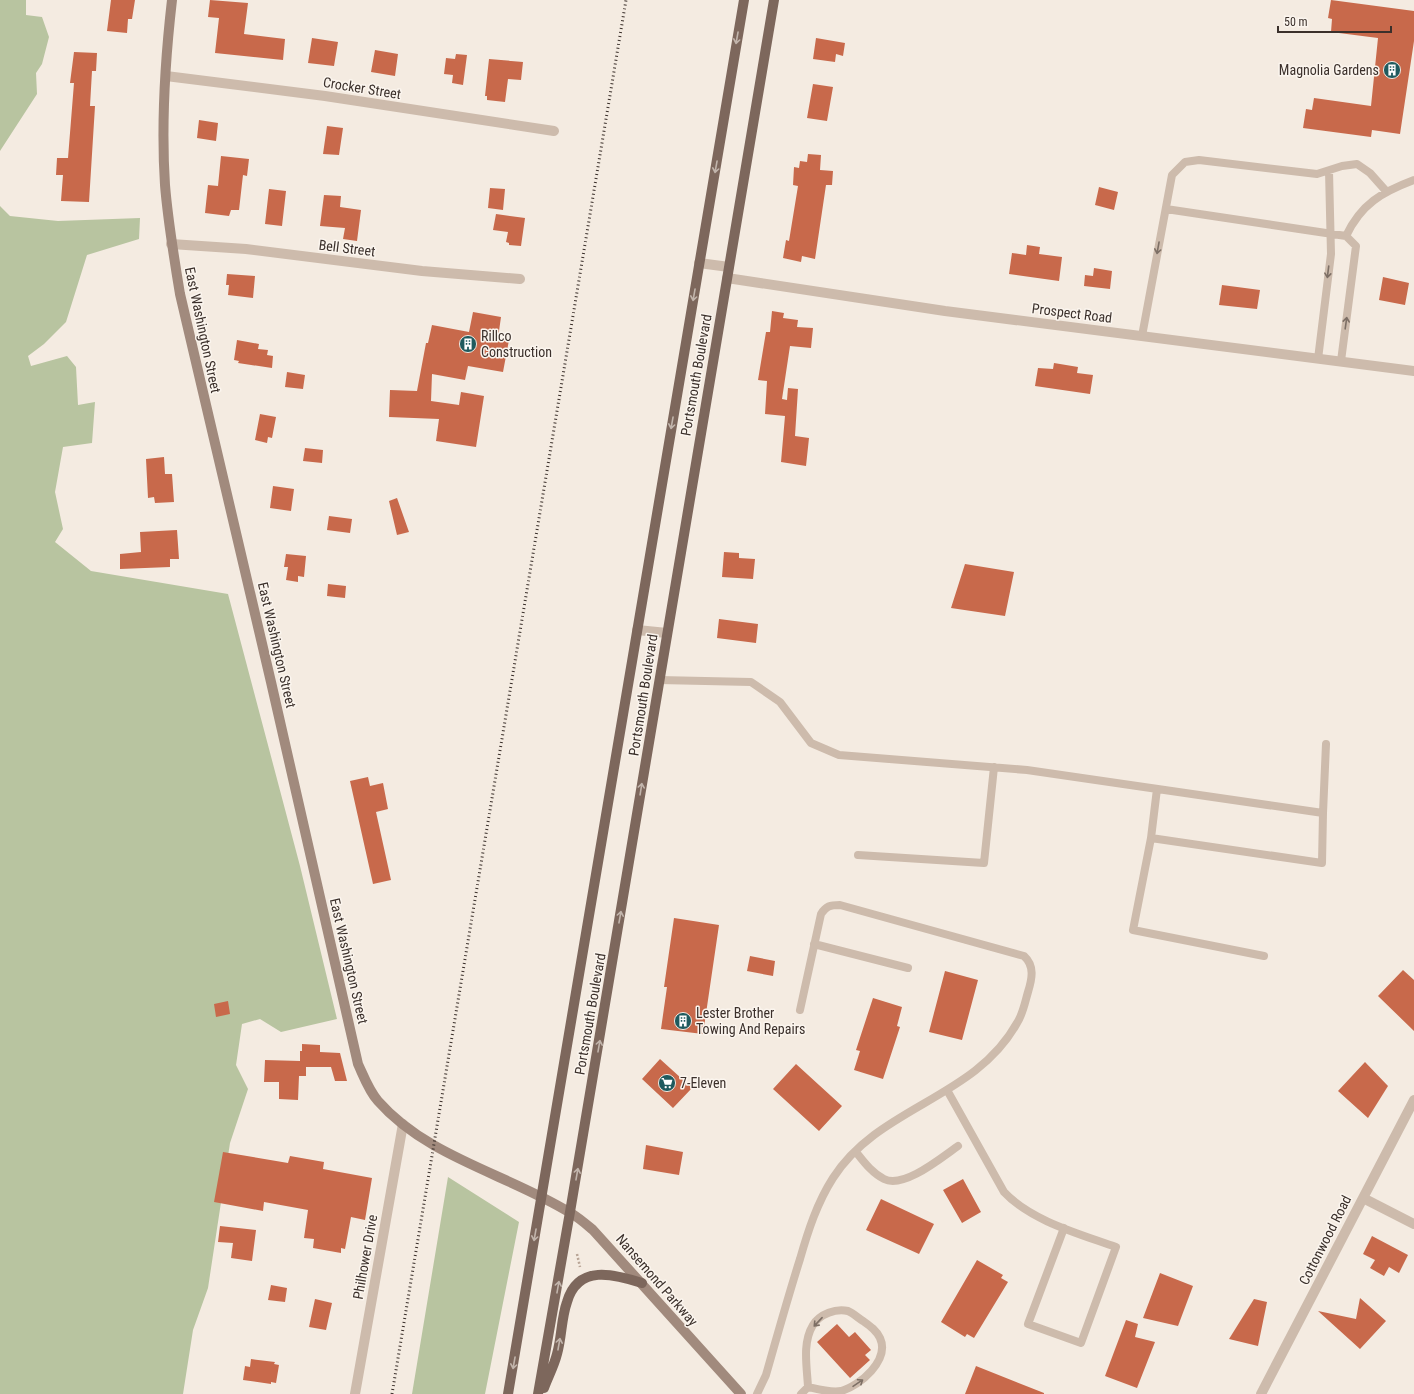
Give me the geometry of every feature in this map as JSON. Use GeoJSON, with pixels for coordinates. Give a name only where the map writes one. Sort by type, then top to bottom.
{"type":"FeatureCollection","features":[{"type":"Feature","properties":{"kind":"main road","name":"East Washington Street"},"geometry":{"type":"LineString","coordinates":[[172,0],[166,76],[164,128],[165,184],[172,244],[190,345],[262,643],[358,1064],[366,1083],[377,1100],[403,1124],[441,1148],[542,1196]]}},
{"type":"Feature","properties":{"kind":"main road","name":"Portsmouth Boulevard"},"geometry":{"type":"LineString","coordinates":[[508,1394],[744,0]]}},
{"type":"Feature","properties":{"kind":"main road","name":"Portsmouth Boulevard"},"geometry":{"type":"LineString","coordinates":[[538,1394],[774,0]]}},
{"type":"Feature","properties":{"kind":"main road","name":"Nansemond Parkway"},"geometry":{"type":"LineString","coordinates":[[542,1196],[570,1212],[594,1230],[741,1394]]}},
{"type":"Feature","properties":{"kind":"main road"},"geometry":{"type":"LineString","coordinates":[[542,1394],[557,1353],[567,1302],[572,1292],[581,1282],[591,1276],[614,1274],[642,1283]]}},
{"type":"Feature","properties":{"kind":"street","name":"Crocker Street"},"geometry":{"type":"LineString","coordinates":[[166,76],[325,96],[554,131]]}},
{"type":"Feature","properties":{"kind":"street","name":"Bell Street"},"geometry":{"type":"LineString","coordinates":[[172,244],[246,249],[422,271],[520,279]]}},
{"type":"Feature","properties":{"kind":"street"},"geometry":{"type":"LineString","coordinates":[[699,263],[729,267]]}},
{"type":"Feature","properties":{"kind":"street","name":"Prospect Road"},"geometry":{"type":"LineString","coordinates":[[727,278],[922,308],[1414,371]]}},
{"type":"Feature","properties":{"kind":"street"},"geometry":{"type":"LineString","coordinates":[[637,630],[667,633]]}},
{"type":"Feature","properties":{"kind":"street","name":"Cottonwood Road"},"geometry":{"type":"LineString","coordinates":[[1261,1394],[1414,1100]]}},
{"type":"Feature","properties":{"kind":"street","name":"Philhower Drive"},"geometry":{"type":"LineString","coordinates":[[356,1394],[403,1124]]}},
{"type":"Feature","properties":{"kind":"street"},"geometry":{"type":"LineString","coordinates":[[1363,1198],[1414,1224]]}},
{"type":"Feature","properties":{"kind":"lane"},"geometry":{"type":"LineString","coordinates":[[1142,336],[1172,175],[1185,162],[1199,160],[1317,174],[1357,164],[1370,172],[1386,191]]}},
{"type":"Feature","properties":{"kind":"lane"},"geometry":{"type":"LineString","coordinates":[[1318,359],[1331,254],[1329,171]]}},
{"type":"Feature","properties":{"kind":"lane"},"geometry":{"type":"LineString","coordinates":[[1346,236],[1362,210],[1376,198],[1386,191],[1414,180]]}},
{"type":"Feature","properties":{"kind":"lane"},"geometry":{"type":"LineString","coordinates":[[1166,209],[1346,236],[1356,246],[1341,361]]}},
{"type":"Feature","properties":{"kind":"lane"},"geometry":{"type":"LineString","coordinates":[[659,680],[751,682],[780,702],[811,743],[839,755],[1027,770],[1323,813]]}},
{"type":"Feature","properties":{"kind":"lane"},"geometry":{"type":"LineString","coordinates":[[1151,838],[1322,863],[1326,744]]}},
{"type":"Feature","properties":{"kind":"lane"},"geometry":{"type":"LineString","coordinates":[[858,855],[984,863],[994,767]]}},
{"type":"Feature","properties":{"kind":"lane"},"geometry":{"type":"LineString","coordinates":[[1157,789],[1151,838],[1133,930],[1264,956]]}},
{"type":"Feature","properties":{"kind":"lane"},"geometry":{"type":"LineString","coordinates":[[757,1394],[766,1375],[795,1273],[819,1202],[833,1177],[876,1132],[970,1076],[990,1059],[1007,1040],[1018,1022],[1029,987],[1032,968],[1029,961],[1024,956],[840,905],[831,905],[825,908],[821,914],[800,1010]]}},
{"type":"Feature","properties":{"kind":"lane"},"geometry":{"type":"LineString","coordinates":[[814,944],[908,968]]}},
{"type":"Feature","properties":{"kind":"lane"},"geometry":{"type":"LineString","coordinates":[[947,1090],[1004,1192],[1014,1203],[1064,1228],[1116,1247],[1081,1343],[1028,1324],[1064,1228]]}},
{"type":"Feature","properties":{"kind":"lane"},"geometry":{"type":"LineString","coordinates":[[856,1152],[867,1166],[885,1180],[899,1181],[912,1176],[958,1146]]}},
{"type":"Feature","properties":{"kind":"lane"},"geometry":{"type":"LineString","coordinates":[[801,1394],[808,1388],[839,1392],[858,1384],[872,1371],[880,1355],[881,1340],[875,1330],[849,1312],[838,1310],[824,1315],[813,1325],[806,1348],[808,1388]]}},
{"type":"Feature","properties":{"kind":"path"},"geometry":{"type":"LineString","coordinates":[[577,1250],[576,1257],[580,1267]]}},
{"type":"Feature","properties":{"kind":"green space"},"geometry":{"type":"Polygon","coordinates":[[[0,0],[26,0],[26,15],[42,17],[49,37],[42,64],[36,73],[37,94],[0,151],[0,0]]]}},
{"type":"Feature","properties":{"kind":"green space"},"geometry":{"type":"Polygon","coordinates":[[[0,206],[10,216],[58,221],[140,218],[139,239],[87,255],[66,322],[44,344],[28,356],[31,366],[67,356],[76,367],[78,405],[95,402],[92,443],[63,447],[55,492],[63,529],[55,542],[91,571],[228,594],[300,866],[337,1019],[281,1032],[260,1019],[242,1024],[236,1065],[248,1089],[230,1143],[208,1288],[193,1330],[183,1394],[0,1394],[0,206]]]}},
{"type":"Feature","properties":{"kind":"green space"},"geometry":{"type":"Polygon","coordinates":[[[448,1177],[519,1222],[485,1394],[412,1394],[448,1177]]]}},
{"type":"Feature","properties":{"kind":"building"},"geometry":{"type":"Polygon","coordinates":[[[111,0],[135,0],[132,19],[128,19],[127,33],[107,31],[111,0]]]}},
{"type":"Feature","properties":{"kind":"building"},"geometry":{"type":"Polygon","coordinates":[[[210,0],[248,3],[244,34],[285,39],[283,60],[215,53],[219,18],[208,17],[210,0]]]}},
{"type":"Feature","properties":{"kind":"building","name":"Magnolia Gardens"},"geometry":{"type":"Polygon","coordinates":[[[1331,0],[1414,11],[1414,41],[1400,134],[1372,130],[1371,137],[1303,128],[1306,109],[1312,110],[1314,98],[1371,106],[1378,38],[1331,32],[1332,19],[1328,18],[1331,0]]]}},
{"type":"Feature","properties":{"kind":"building"},"geometry":{"type":"Polygon","coordinates":[[[312,38],[338,42],[334,66],[308,63],[312,38]]]}},
{"type":"Feature","properties":{"kind":"building"},"geometry":{"type":"Polygon","coordinates":[[[816,38],[845,43],[843,56],[836,54],[835,62],[813,59],[816,38]]]}},
{"type":"Feature","properties":{"kind":"building"},"geometry":{"type":"Polygon","coordinates":[[[375,50],[398,54],[395,76],[371,72],[375,50]]]}},
{"type":"Feature","properties":{"kind":"building"},"geometry":{"type":"Polygon","coordinates":[[[74,52],[97,53],[96,71],[92,71],[90,106],[95,106],[89,202],[61,201],[63,175],[56,175],[57,158],[68,158],[74,83],[70,83],[74,52]]]}},
{"type":"Feature","properties":{"kind":"building"},"geometry":{"type":"Polygon","coordinates":[[[456,54],[467,55],[463,85],[452,83],[453,75],[444,74],[446,58],[455,59],[456,54]]]}},
{"type":"Feature","properties":{"kind":"building"},"geometry":{"type":"Polygon","coordinates":[[[489,59],[523,62],[521,80],[508,79],[505,102],[487,100],[487,96],[485,96],[489,59]]]}},
{"type":"Feature","properties":{"kind":"building"},"geometry":{"type":"Polygon","coordinates":[[[813,84],[833,87],[827,121],[807,118],[813,84]]]}},
{"type":"Feature","properties":{"kind":"building"},"geometry":{"type":"Polygon","coordinates":[[[199,120],[218,123],[216,141],[197,138],[199,120]]]}},
{"type":"Feature","properties":{"kind":"building"},"geometry":{"type":"Polygon","coordinates":[[[327,126],[343,128],[339,155],[323,154],[327,126]]]}},
{"type":"Feature","properties":{"kind":"building"},"geometry":{"type":"Polygon","coordinates":[[[808,154],[821,155],[820,170],[833,171],[832,185],[826,185],[815,259],[802,256],[801,262],[783,258],[786,240],[789,241],[798,186],[793,185],[794,167],[799,168],[800,161],[807,162],[808,154]]]}},
{"type":"Feature","properties":{"kind":"building"},"geometry":{"type":"Polygon","coordinates":[[[221,156],[249,159],[247,176],[243,175],[239,210],[231,210],[229,216],[205,213],[208,185],[218,186],[221,156]]]}},
{"type":"Feature","properties":{"kind":"building"},"geometry":{"type":"Polygon","coordinates":[[[1099,187],[1118,192],[1114,210],[1095,205],[1099,187]]]}},
{"type":"Feature","properties":{"kind":"building"},"geometry":{"type":"Polygon","coordinates":[[[490,188],[505,189],[503,210],[488,208],[490,188]]]}},
{"type":"Feature","properties":{"kind":"building"},"geometry":{"type":"Polygon","coordinates":[[[269,189],[286,191],[282,226],[265,224],[269,189]]]}},
{"type":"Feature","properties":{"kind":"building"},"geometry":{"type":"Polygon","coordinates":[[[324,195],[341,196],[340,207],[361,210],[357,241],[343,239],[345,228],[320,226],[324,195]]]}},
{"type":"Feature","properties":{"kind":"building"},"geometry":{"type":"Polygon","coordinates":[[[496,214],[525,218],[521,246],[509,245],[509,243],[506,242],[508,232],[493,230],[496,214]]]}},
{"type":"Feature","properties":{"kind":"building"},"geometry":{"type":"Polygon","coordinates":[[[1027,245],[1040,247],[1039,254],[1062,257],[1059,281],[1009,274],[1012,253],[1026,255],[1027,245]]]}},
{"type":"Feature","properties":{"kind":"building"},"geometry":{"type":"Polygon","coordinates":[[[1094,268],[1112,271],[1110,289],[1084,286],[1085,275],[1093,276],[1094,268]]]}},
{"type":"Feature","properties":{"kind":"building"},"geometry":{"type":"Polygon","coordinates":[[[227,274],[255,276],[253,298],[228,295],[229,285],[226,285],[227,274]]]}},
{"type":"Feature","properties":{"kind":"building"},"geometry":{"type":"Polygon","coordinates":[[[1383,277],[1409,283],[1405,305],[1379,300],[1383,277]]]}},
{"type":"Feature","properties":{"kind":"building"},"geometry":{"type":"Polygon","coordinates":[[[1222,285],[1260,290],[1257,309],[1219,305],[1222,285]]]}},
{"type":"Feature","properties":{"kind":"building"},"geometry":{"type":"Polygon","coordinates":[[[772,311],[784,313],[783,318],[798,320],[797,327],[813,328],[811,348],[790,346],[782,399],[787,400],[788,388],[798,389],[795,436],[809,438],[806,466],[781,462],[785,416],[765,414],[767,381],[758,380],[766,332],[770,332],[772,311]]]}},
{"type":"Feature","properties":{"kind":"building"},"geometry":{"type":"Polygon","coordinates":[[[473,312],[501,317],[498,338],[509,340],[503,372],[468,366],[465,380],[432,374],[431,401],[459,405],[461,392],[484,396],[476,447],[436,441],[439,419],[389,417],[390,390],[417,391],[426,343],[428,343],[432,325],[469,332],[473,312]]]}},
{"type":"Feature","properties":{"kind":"building"},"geometry":{"type":"Polygon","coordinates":[[[237,340],[259,344],[258,349],[268,350],[267,355],[273,356],[272,368],[238,363],[239,361],[234,360],[237,340]]]}},
{"type":"Feature","properties":{"kind":"building"},"geometry":{"type":"Polygon","coordinates":[[[1054,363],[1078,367],[1077,373],[1093,375],[1090,394],[1035,386],[1038,368],[1053,369],[1054,363]]]}},
{"type":"Feature","properties":{"kind":"building"},"geometry":{"type":"Polygon","coordinates":[[[287,372],[305,375],[303,389],[285,387],[287,372]]]}},
{"type":"Feature","properties":{"kind":"building"},"geometry":{"type":"Polygon","coordinates":[[[260,414],[276,417],[272,438],[268,437],[267,443],[255,440],[260,414]]]}},
{"type":"Feature","properties":{"kind":"building"},"geometry":{"type":"Polygon","coordinates":[[[305,448],[323,450],[322,463],[303,461],[305,448]]]}},
{"type":"Feature","properties":{"kind":"building"},"geometry":{"type":"Polygon","coordinates":[[[164,457],[165,474],[172,474],[174,502],[155,503],[154,497],[148,498],[146,459],[164,457]]]}},
{"type":"Feature","properties":{"kind":"building"},"geometry":{"type":"Polygon","coordinates":[[[273,486],[294,489],[291,511],[270,508],[273,486]]]}},
{"type":"Feature","properties":{"kind":"building"},"geometry":{"type":"Polygon","coordinates":[[[397,498],[409,532],[397,535],[389,501],[397,498]]]}},
{"type":"Feature","properties":{"kind":"building"},"geometry":{"type":"Polygon","coordinates":[[[329,516],[352,519],[350,533],[327,530],[329,516]]]}},
{"type":"Feature","properties":{"kind":"building"},"geometry":{"type":"Polygon","coordinates":[[[177,530],[179,559],[170,559],[170,567],[120,569],[120,554],[141,552],[140,532],[177,530]]]}},
{"type":"Feature","properties":{"kind":"building"},"geometry":{"type":"Polygon","coordinates":[[[724,552],[739,553],[739,558],[755,559],[753,579],[722,577],[724,552]]]}},
{"type":"Feature","properties":{"kind":"building"},"geometry":{"type":"Polygon","coordinates":[[[286,554],[306,556],[304,577],[298,576],[298,582],[286,580],[288,567],[284,567],[286,554]]]}},
{"type":"Feature","properties":{"kind":"building"},"geometry":{"type":"Polygon","coordinates":[[[965,564],[1014,572],[1005,616],[951,608],[965,564]]]}},
{"type":"Feature","properties":{"kind":"building"},"geometry":{"type":"Polygon","coordinates":[[[328,584],[346,586],[345,598],[327,596],[328,584]]]}},
{"type":"Feature","properties":{"kind":"building"},"geometry":{"type":"Polygon","coordinates":[[[719,619],[758,624],[756,643],[717,638],[719,619]]]}},
{"type":"Feature","properties":{"kind":"building"},"geometry":{"type":"Polygon","coordinates":[[[368,777],[370,786],[383,783],[388,809],[376,812],[391,880],[373,884],[350,781],[368,777]]]}},
{"type":"Feature","properties":{"kind":"building"},"geometry":{"type":"Polygon","coordinates":[[[674,918],[719,925],[703,1034],[661,1029],[667,987],[664,987],[674,918]]]}},
{"type":"Feature","properties":{"kind":"building"},"geometry":{"type":"Polygon","coordinates":[[[750,956],[775,961],[773,976],[747,971],[750,956]]]}},
{"type":"Feature","properties":{"kind":"building"},"geometry":{"type":"Polygon","coordinates":[[[1403,970],[1414,980],[1414,1031],[1378,996],[1403,970]]]}},
{"type":"Feature","properties":{"kind":"building"},"geometry":{"type":"Polygon","coordinates":[[[945,971],[978,980],[962,1040],[929,1032],[945,971]]]}},
{"type":"Feature","properties":{"kind":"building"},"geometry":{"type":"Polygon","coordinates":[[[873,998],[902,1007],[897,1026],[900,1027],[883,1079],[854,1070],[860,1051],[856,1050],[873,998]]]}},
{"type":"Feature","properties":{"kind":"building"},"geometry":{"type":"Polygon","coordinates":[[[228,1001],[230,1014],[216,1017],[214,1004],[228,1001]]]}},
{"type":"Feature","properties":{"kind":"building"},"geometry":{"type":"Polygon","coordinates":[[[302,1044],[320,1045],[320,1052],[340,1053],[347,1081],[335,1081],[331,1067],[306,1067],[306,1076],[299,1076],[298,1100],[279,1099],[279,1082],[264,1082],[265,1060],[300,1061],[302,1044]]]}},
{"type":"Feature","properties":{"kind":"building","name":"7-Eleven"},"geometry":{"type":"Polygon","coordinates":[[[660,1059],[692,1088],[673,1108],[642,1079],[660,1059]]]}},
{"type":"Feature","properties":{"kind":"building"},"geometry":{"type":"Polygon","coordinates":[[[1365,1062],[1388,1086],[1368,1118],[1338,1091],[1365,1062]]]}},
{"type":"Feature","properties":{"kind":"building"},"geometry":{"type":"Polygon","coordinates":[[[796,1064],[842,1106],[819,1131],[773,1089],[796,1064]]]}},
{"type":"Feature","properties":{"kind":"building"},"geometry":{"type":"Polygon","coordinates":[[[646,1145],[683,1152],[679,1175],[643,1169],[646,1145]]]}},
{"type":"Feature","properties":{"kind":"building"},"geometry":{"type":"Polygon","coordinates":[[[223,1152],[288,1163],[290,1156],[324,1162],[323,1169],[372,1178],[365,1220],[351,1217],[345,1249],[341,1248],[341,1253],[313,1248],[314,1239],[304,1238],[308,1210],[264,1202],[263,1211],[214,1202],[223,1152]]]}},
{"type":"Feature","properties":{"kind":"building"},"geometry":{"type":"Polygon","coordinates":[[[963,1179],[981,1212],[962,1223],[943,1190],[963,1179]]]}},
{"type":"Feature","properties":{"kind":"building"},"geometry":{"type":"Polygon","coordinates":[[[881,1199],[934,1224],[919,1254],[866,1230],[881,1199]]]}},
{"type":"Feature","properties":{"kind":"building"},"geometry":{"type":"Polygon","coordinates":[[[220,1226],[256,1230],[252,1261],[231,1258],[233,1243],[218,1242],[220,1226]]]}},
{"type":"Feature","properties":{"kind":"building"},"geometry":{"type":"Polygon","coordinates":[[[1372,1236],[1408,1255],[1399,1273],[1389,1267],[1384,1276],[1370,1268],[1375,1260],[1363,1254],[1372,1236]]]}},
{"type":"Feature","properties":{"kind":"building"},"geometry":{"type":"Polygon","coordinates":[[[977,1260],[1003,1275],[1001,1278],[1008,1282],[974,1338],[967,1334],[965,1337],[941,1322],[977,1260]]]}},
{"type":"Feature","properties":{"kind":"building"},"geometry":{"type":"Polygon","coordinates":[[[1160,1273],[1193,1286],[1178,1326],[1143,1318],[1160,1273]]]}},
{"type":"Feature","properties":{"kind":"building"},"geometry":{"type":"Polygon","coordinates":[[[271,1285],[287,1288],[285,1302],[268,1300],[271,1285]]]}},
{"type":"Feature","properties":{"kind":"building"},"geometry":{"type":"Polygon","coordinates":[[[1360,1298],[1386,1321],[1360,1349],[1318,1311],[1356,1319],[1360,1298]]]}},
{"type":"Feature","properties":{"kind":"building"},"geometry":{"type":"Polygon","coordinates":[[[315,1299],[332,1303],[326,1330],[309,1327],[315,1299]]]}},
{"type":"Feature","properties":{"kind":"building"},"geometry":{"type":"Polygon","coordinates":[[[1254,1299],[1267,1302],[1258,1346],[1229,1339],[1254,1299]]]}},
{"type":"Feature","properties":{"kind":"building"},"geometry":{"type":"Polygon","coordinates":[[[1126,1320],[1138,1324],[1135,1337],[1155,1342],[1137,1388],[1105,1376],[1126,1320]]]}},
{"type":"Feature","properties":{"kind":"building"},"geometry":{"type":"Polygon","coordinates":[[[837,1324],[849,1337],[855,1332],[871,1350],[865,1355],[870,1360],[850,1378],[817,1342],[837,1324]]]}},
{"type":"Feature","properties":{"kind":"building"},"geometry":{"type":"Polygon","coordinates":[[[251,1359],[275,1362],[274,1364],[279,1365],[276,1383],[271,1382],[271,1384],[243,1380],[245,1366],[250,1367],[251,1359]]]}},
{"type":"Feature","properties":{"kind":"building"},"geometry":{"type":"Polygon","coordinates":[[[976,1366],[1044,1393],[1044,1394],[965,1394],[976,1366]]]}},
{"type":"Feature","properties":{"kind":"railway"},"geometry":{"type":"LineString","coordinates":[[392,1394],[626,0]]}},
{"type":"Feature","properties":{"kind":"place","name":"Magnolia Gardens"},"geometry":{"type":"Point","coordinates":[1392,70]}},
{"type":"Feature","properties":{"kind":"place","name":"Rillco Construction"},"geometry":{"type":"Point","coordinates":[468,344]}},
{"type":"Feature","properties":{"kind":"place","name":"Lester Brother Towing And Repairs"},"geometry":{"type":"Point","coordinates":[683,1021]}},
{"type":"Feature","properties":{"kind":"place","name":"7-Eleven"},"geometry":{"type":"Point","coordinates":[667,1083]}}]}
